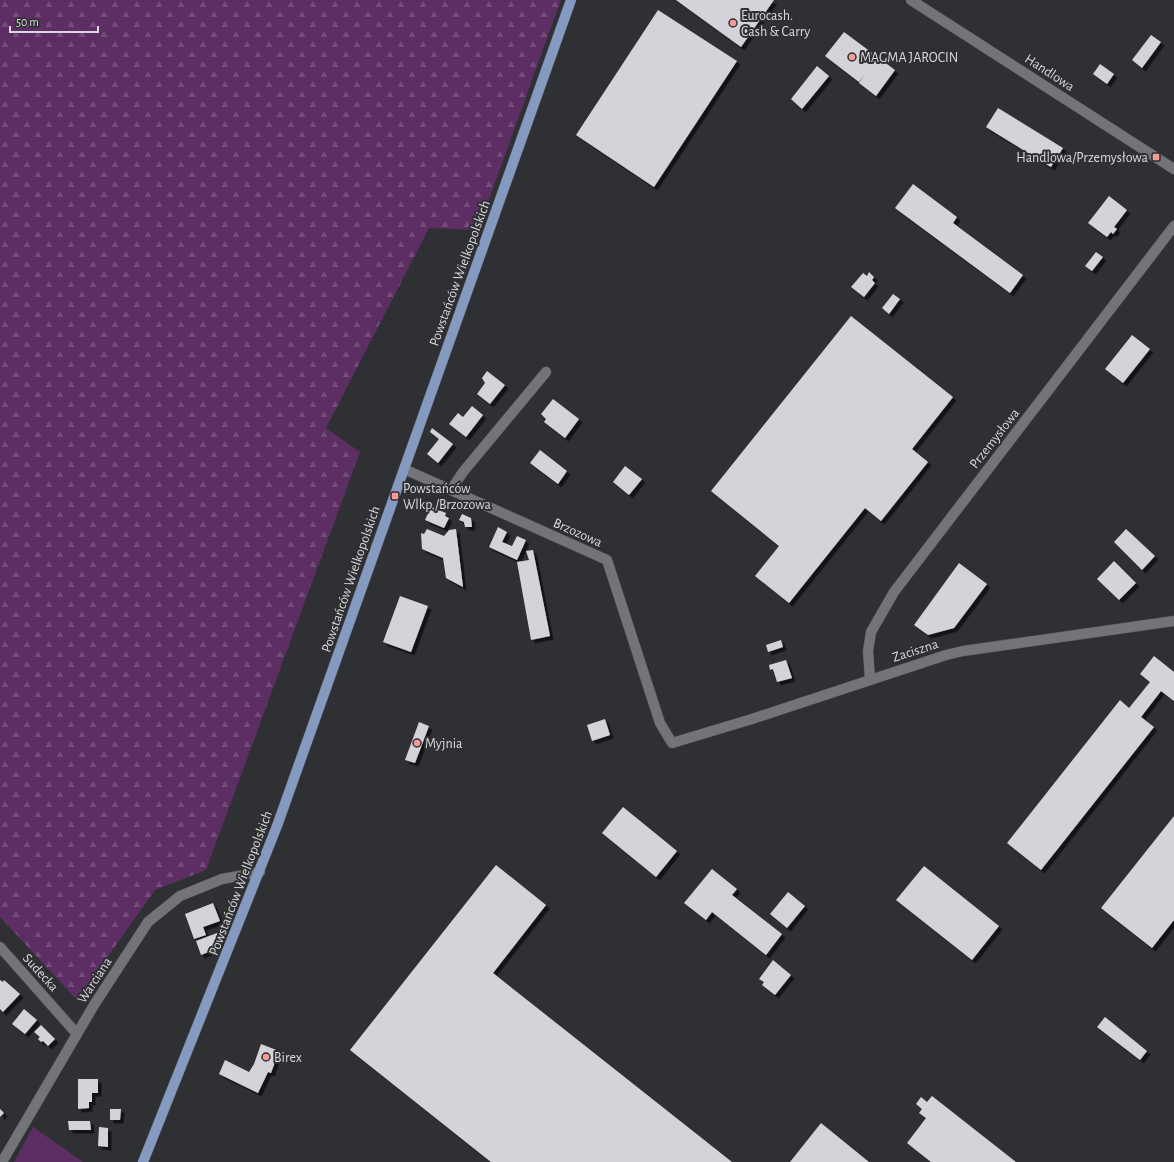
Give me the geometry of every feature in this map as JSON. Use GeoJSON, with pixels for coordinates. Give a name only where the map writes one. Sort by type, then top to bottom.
{"type":"FeatureCollection","features":[{"type":"Feature","properties":{"kind":"main road","name":"Powstańców Wielkopolskich"},"geometry":{"type":"LineString","coordinates":[[143,1162],[260,872],[571,0]]}},
{"type":"Feature","properties":{"kind":"street","name":"Handlowa"},"geometry":{"type":"LineString","coordinates":[[911,0],[1174,169]]}},
{"type":"Feature","properties":{"kind":"street","name":"Przemysłowa"},"geometry":{"type":"LineString","coordinates":[[870,680],[868,651],[871,632],[894,592],[1174,226]]}},
{"type":"Feature","properties":{"kind":"street"},"geometry":{"type":"LineString","coordinates":[[451,490],[463,472],[546,372]]}},
{"type":"Feature","properties":{"kind":"street","name":"Brzozowa"},"geometry":{"type":"LineString","coordinates":[[404,469],[607,560],[660,723],[672,742]]}},
{"type":"Feature","properties":{"kind":"street","name":"Zaciszna"},"geometry":{"type":"LineString","coordinates":[[672,742],[752,719],[963,651],[1174,621]]}},
{"type":"Feature","properties":{"kind":"street","name":"Warciana"},"geometry":{"type":"LineString","coordinates":[[2,1162],[77,1034],[148,922],[180,896],[222,879],[260,872]]}},
{"type":"Feature","properties":{"kind":"street","name":"Sudecka"},"geometry":{"type":"LineString","coordinates":[[0,947],[77,1034]]}},
{"type":"Feature","properties":{"kind":"green space"},"geometry":{"type":"Polygon","coordinates":[[[0,0],[561,0],[478,230],[429,228],[326,428],[360,452],[206,870],[155,890],[77,1000],[0,917],[0,0]]]}},
{"type":"Feature","properties":{"kind":"green space"},"geometry":{"type":"Polygon","coordinates":[[[33,1127],[83,1162],[14,1162],[33,1127]]]}},
{"type":"Feature","properties":{"kind":"building","name":"Eurocash. Cash & Carry"},"geometry":{"type":"Polygon","coordinates":[[[676,0],[774,0],[741,47],[676,0]]]}},
{"type":"Feature","properties":{"kind":"building"},"geometry":{"type":"Polygon","coordinates":[[[658,10],[737,61],[654,187],[576,135],[658,10]]]}},
{"type":"Feature","properties":{"kind":"building","name":"MAGMA JAROCIN"},"geometry":{"type":"Polygon","coordinates":[[[844,32],[895,70],[876,96],[859,83],[865,74],[859,82],[825,56],[844,32]]]}},
{"type":"Feature","properties":{"kind":"building"},"geometry":{"type":"Polygon","coordinates":[[[1151,35],[1161,42],[1142,68],[1132,60],[1151,35]]]}},
{"type":"Feature","properties":{"kind":"building"},"geometry":{"type":"Polygon","coordinates":[[[1100,64],[1114,74],[1107,84],[1093,74],[1100,64]]]}},
{"type":"Feature","properties":{"kind":"building"},"geometry":{"type":"Polygon","coordinates":[[[817,66],[829,76],[802,109],[791,99],[817,66]]]}},
{"type":"Feature","properties":{"kind":"building"},"geometry":{"type":"Polygon","coordinates":[[[998,108],[1063,148],[1051,167],[986,127],[998,108]]]}},
{"type":"Feature","properties":{"kind":"building"},"geometry":{"type":"Polygon","coordinates":[[[913,184],[957,217],[953,223],[1023,275],[1010,293],[895,208],[913,184]]]}},
{"type":"Feature","properties":{"kind":"building"},"geometry":{"type":"Polygon","coordinates":[[[1109,196],[1127,210],[1114,227],[1117,229],[1113,234],[1111,232],[1107,237],[1088,223],[1109,196]]]}},
{"type":"Feature","properties":{"kind":"building"},"geometry":{"type":"Polygon","coordinates":[[[1096,252],[1103,257],[1092,271],[1085,266],[1096,252]]]}},
{"type":"Feature","properties":{"kind":"building"},"geometry":{"type":"Polygon","coordinates":[[[869,272],[874,277],[872,280],[875,283],[864,297],[851,287],[863,273],[867,276],[869,272]]]}},
{"type":"Feature","properties":{"kind":"building"},"geometry":{"type":"Polygon","coordinates":[[[893,294],[900,299],[889,314],[882,308],[893,294]]]}},
{"type":"Feature","properties":{"kind":"building"},"geometry":{"type":"Polygon","coordinates":[[[851,316],[953,397],[912,449],[928,462],[881,521],[865,508],[789,603],[755,576],[779,546],[711,491],[851,316]]]}},
{"type":"Feature","properties":{"kind":"building"},"geometry":{"type":"Polygon","coordinates":[[[1132,335],[1150,349],[1123,383],[1105,369],[1132,335]]]}},
{"type":"Feature","properties":{"kind":"building"},"geometry":{"type":"Polygon","coordinates":[[[487,371],[505,385],[490,404],[477,394],[485,383],[482,378],[487,371]]]}},
{"type":"Feature","properties":{"kind":"building"},"geometry":{"type":"Polygon","coordinates":[[[553,399],[579,419],[565,438],[544,422],[546,419],[541,414],[553,399]]]}},
{"type":"Feature","properties":{"kind":"building"},"geometry":{"type":"Polygon","coordinates":[[[472,406],[483,415],[466,437],[449,424],[458,413],[463,417],[472,406]]]}},
{"type":"Feature","properties":{"kind":"building"},"geometry":{"type":"Polygon","coordinates":[[[432,428],[453,444],[438,463],[427,454],[439,439],[430,432],[432,428]]]}},
{"type":"Feature","properties":{"kind":"building"},"geometry":{"type":"Polygon","coordinates":[[[540,450],[567,471],[558,484],[530,463],[540,450]]]}},
{"type":"Feature","properties":{"kind":"building"},"geometry":{"type":"Polygon","coordinates":[[[625,466],[642,479],[629,495],[613,482],[625,466]]]}},
{"type":"Feature","properties":{"kind":"building"},"geometry":{"type":"Polygon","coordinates":[[[431,507],[446,513],[445,516],[449,518],[444,528],[425,520],[431,507]]]}},
{"type":"Feature","properties":{"kind":"building"},"geometry":{"type":"Polygon","coordinates":[[[462,514],[471,518],[472,527],[465,527],[464,522],[459,520],[462,514]]]}},
{"type":"Feature","properties":{"kind":"building"},"geometry":{"type":"Polygon","coordinates":[[[498,527],[507,532],[502,542],[512,546],[517,536],[526,540],[517,560],[489,547],[498,527]]]}},
{"type":"Feature","properties":{"kind":"building"},"geometry":{"type":"Polygon","coordinates":[[[427,529],[444,536],[449,530],[456,529],[463,587],[446,578],[443,558],[422,549],[421,533],[424,534],[427,529]]]}},
{"type":"Feature","properties":{"kind":"building"},"geometry":{"type":"Polygon","coordinates":[[[1126,529],[1155,556],[1142,570],[1114,542],[1126,529]]]}},
{"type":"Feature","properties":{"kind":"building"},"geometry":{"type":"Polygon","coordinates":[[[533,550],[550,636],[531,640],[517,562],[529,560],[526,551],[533,550]]]}},
{"type":"Feature","properties":{"kind":"building"},"geometry":{"type":"Polygon","coordinates":[[[1114,561],[1136,583],[1119,600],[1097,579],[1114,561]]]}},
{"type":"Feature","properties":{"kind":"building"},"geometry":{"type":"Polygon","coordinates":[[[959,563],[987,584],[954,628],[928,635],[914,625],[959,563]]]}},
{"type":"Feature","properties":{"kind":"building"},"geometry":{"type":"Polygon","coordinates":[[[400,596],[428,606],[411,652],[383,642],[400,596]]]}},
{"type":"Feature","properties":{"kind":"building"},"geometry":{"type":"Polygon","coordinates":[[[781,640],[783,647],[768,652],[766,645],[781,640]]]}},
{"type":"Feature","properties":{"kind":"building"},"geometry":{"type":"Polygon","coordinates":[[[1154,656],[1174,672],[1174,701],[1161,691],[1141,717],[1154,727],[1041,870],[1007,843],[1120,700],[1129,708],[1150,682],[1140,674],[1154,656]]]}},
{"type":"Feature","properties":{"kind":"building"},"geometry":{"type":"Polygon","coordinates":[[[786,660],[792,678],[777,682],[773,669],[770,670],[769,665],[786,660]]]}},
{"type":"Feature","properties":{"kind":"building"},"geometry":{"type":"Polygon","coordinates":[[[605,719],[610,735],[592,741],[587,725],[605,719]]]}},
{"type":"Feature","properties":{"kind":"building","name":"Myjnia"},"geometry":{"type":"Polygon","coordinates":[[[419,722],[429,726],[415,763],[405,760],[419,722]]]}},
{"type":"Feature","properties":{"kind":"building"},"geometry":{"type":"Polygon","coordinates":[[[623,807],[677,851],[656,877],[602,833],[623,807]]]}},
{"type":"Feature","properties":{"kind":"building"},"geometry":{"type":"Polygon","coordinates":[[[1174,816],[1174,920],[1152,948],[1101,908],[1174,816]]]}},
{"type":"Feature","properties":{"kind":"building"},"geometry":{"type":"Polygon","coordinates":[[[496,865],[546,905],[493,973],[732,1162],[491,1162],[350,1050],[496,865]]]}},
{"type":"Feature","properties":{"kind":"building"},"geometry":{"type":"Polygon","coordinates":[[[924,866],[999,926],[972,960],[896,900],[924,866]]]}},
{"type":"Feature","properties":{"kind":"building"},"geometry":{"type":"Polygon","coordinates":[[[712,869],[737,889],[732,895],[782,934],[766,955],[712,912],[706,920],[684,903],[712,869]]]}},
{"type":"Feature","properties":{"kind":"building"},"geometry":{"type":"Polygon","coordinates":[[[788,892],[805,906],[787,928],[770,914],[788,892]]]}},
{"type":"Feature","properties":{"kind":"building"},"geometry":{"type":"Polygon","coordinates":[[[213,903],[220,921],[203,927],[206,935],[194,939],[185,914],[213,903]]]}},
{"type":"Feature","properties":{"kind":"building"},"geometry":{"type":"Polygon","coordinates":[[[217,933],[221,943],[210,947],[211,951],[201,955],[196,941],[217,933]]]}},
{"type":"Feature","properties":{"kind":"building"},"geometry":{"type":"Polygon","coordinates":[[[773,960],[791,975],[775,995],[762,985],[764,982],[759,979],[773,960]]]}},
{"type":"Feature","properties":{"kind":"building"},"geometry":{"type":"Polygon","coordinates":[[[0,980],[3,982],[4,980],[20,994],[3,1012],[0,1009],[0,980]]]}},
{"type":"Feature","properties":{"kind":"building"},"geometry":{"type":"Polygon","coordinates":[[[24,1009],[37,1020],[25,1034],[12,1024],[24,1009]]]}},
{"type":"Feature","properties":{"kind":"building"},"geometry":{"type":"Polygon","coordinates":[[[1105,1017],[1147,1051],[1140,1060],[1097,1027],[1105,1017]]]}},
{"type":"Feature","properties":{"kind":"building"},"geometry":{"type":"Polygon","coordinates":[[[41,1025],[55,1039],[48,1046],[43,1041],[41,1042],[38,1039],[40,1037],[34,1032],[41,1025]]]}},
{"type":"Feature","properties":{"kind":"building"},"geometry":{"type":"Polygon","coordinates":[[[261,1044],[279,1051],[271,1073],[268,1072],[258,1093],[219,1074],[225,1060],[249,1072],[254,1064],[261,1044]]]}},
{"type":"Feature","properties":{"kind":"building"},"geometry":{"type":"Polygon","coordinates":[[[78,1079],[98,1079],[98,1093],[92,1093],[92,1102],[89,1102],[89,1108],[78,1109],[78,1079]]]}},
{"type":"Feature","properties":{"kind":"building"},"geometry":{"type":"Polygon","coordinates":[[[932,1096],[1016,1162],[931,1162],[907,1143],[926,1118],[919,1113],[922,1109],[916,1104],[921,1097],[927,1102],[932,1096]]]}},
{"type":"Feature","properties":{"kind":"building"},"geometry":{"type":"Polygon","coordinates":[[[0,1109],[4,1113],[0,1117],[0,1109]]]}},
{"type":"Feature","properties":{"kind":"building"},"geometry":{"type":"Polygon","coordinates":[[[110,1109],[121,1109],[120,1120],[110,1120],[110,1109]]]}},
{"type":"Feature","properties":{"kind":"building"},"geometry":{"type":"Polygon","coordinates":[[[68,1121],[90,1121],[91,1130],[69,1130],[68,1121]]]}},
{"type":"Feature","properties":{"kind":"building"},"geometry":{"type":"Polygon","coordinates":[[[821,1123],[869,1162],[790,1162],[821,1123]]]}},
{"type":"Feature","properties":{"kind":"building"},"geometry":{"type":"Polygon","coordinates":[[[99,1127],[108,1128],[108,1147],[98,1146],[99,1127]]]}},
{"type":"Feature","properties":{"kind":"place","name":"Eurocash. Cash & Carry"},"geometry":{"type":"Point","coordinates":[733,23]}},
{"type":"Feature","properties":{"kind":"place","name":"MAGMA JAROCIN"},"geometry":{"type":"Point","coordinates":[852,57]}},
{"type":"Feature","properties":{"kind":"place","name":"Handlowa/Przemysłowa"},"geometry":{"type":"Point","coordinates":[1156,157]}},
{"type":"Feature","properties":{"kind":"place","name":"Powstańców Wlkp./Brzozowa"},"geometry":{"type":"Point","coordinates":[395,496]}},
{"type":"Feature","properties":{"kind":"place","name":"Myjnia"},"geometry":{"type":"Point","coordinates":[417,743]}},
{"type":"Feature","properties":{"kind":"place","name":"Birex"},"geometry":{"type":"Point","coordinates":[266,1057]}}]}
